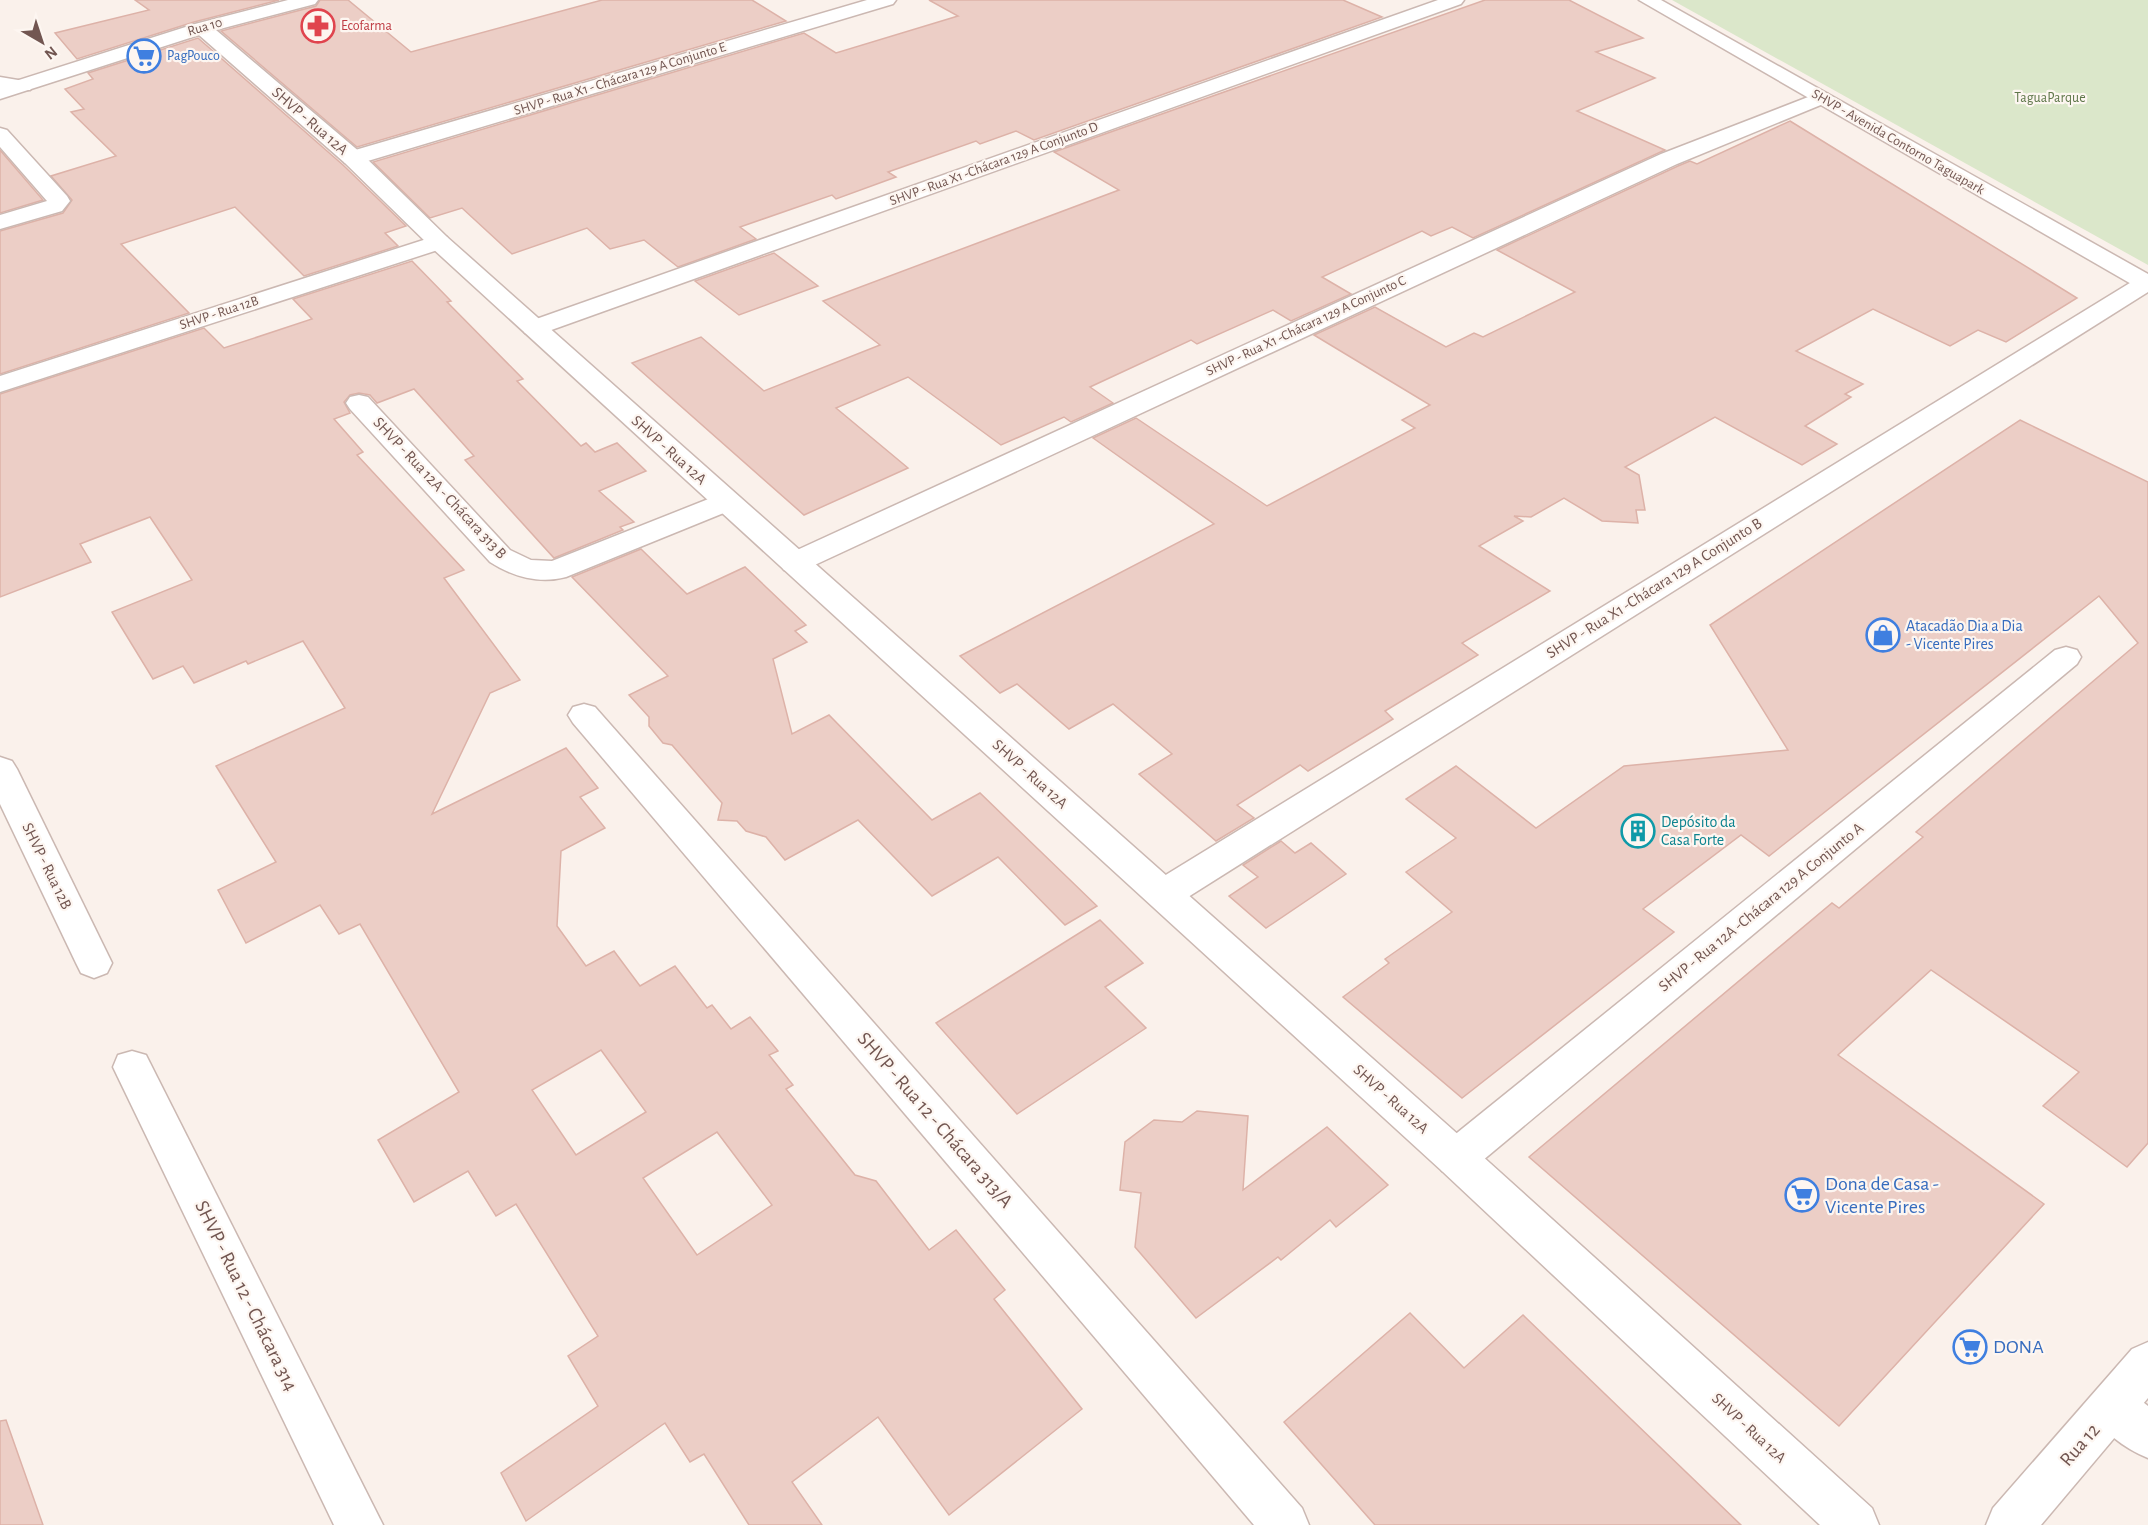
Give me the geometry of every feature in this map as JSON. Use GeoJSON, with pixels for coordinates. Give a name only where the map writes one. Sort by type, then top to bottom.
{"type":"FeatureCollection","features":[{"type":"Feature","properties":{"kind":"street","name":"Rua 10"},"geometry":{"type":"LineString","coordinates":[[0,93],[202,28],[309,0]]}},
{"type":"Feature","properties":{"kind":"street","name":"SHVP - Rua X1 - Chácara 129 A Conjunto E"},"geometry":{"type":"LineString","coordinates":[[353,158],[887,0]]}},
{"type":"Feature","properties":{"kind":"street","name":"SHVP - Rua X1 -Chácara 129 A Conjunto D"},"geometry":{"type":"LineString","coordinates":[[534,328],[1455,0]]}},
{"type":"Feature","properties":{"kind":"street","name":"SHVP - Avenida Contorno Taguapark"},"geometry":{"type":"LineString","coordinates":[[1648,0],[2147,283]]}},
{"type":"Feature","properties":{"kind":"street","name":"SHVP - Rua 12A"},"geometry":{"type":"LineString","coordinates":[[202,28],[353,158],[439,242],[1456,1158],[1855,1525]]}},
{"type":"Feature","properties":{"kind":"street"},"geometry":{"type":"LineString","coordinates":[[0,83],[23,86]]}},
{"type":"Feature","properties":{"kind":"street","name":"SHVP - Rua X1 -Chácara 129 A Conjunto C"},"geometry":{"type":"LineString","coordinates":[[794,563],[1669,159],[1821,98]]}},
{"type":"Feature","properties":{"kind":"street"},"geometry":{"type":"LineString","coordinates":[[0,134],[59,201],[54,206],[0,222]]}},
{"type":"Feature","properties":{"kind":"street","name":"SHVP - Rua 12B"},"geometry":{"type":"LineString","coordinates":[[0,384],[439,242]]}},
{"type":"Feature","properties":{"kind":"street","name":"SHVP - Rua X1 -Chácara 129 A Conjunto B"},"geometry":{"type":"LineString","coordinates":[[1164,894],[2147,283]]}},
{"type":"Feature","properties":{"kind":"street","name":"SHVP - Rua 12A - Chácara 313 B"},"geometry":{"type":"LineString","coordinates":[[359,403],[500,556],[516,566],[534,572],[556,570],[726,502]]}},
{"type":"Feature","properties":{"kind":"street","name":"SHVP - Rua 12A -Chácara 129 A Conjunto A"},"geometry":{"type":"LineString","coordinates":[[1456,1158],[2066,657]]}},
{"type":"Feature","properties":{"kind":"street","name":"SHVP - Rua 12 - Chácara 313/A"},"geometry":{"type":"LineString","coordinates":[[584,715],[1285,1525]]}},
{"type":"Feature","properties":{"kind":"street","name":"SHVP - Rua 12B"},"geometry":{"type":"LineString","coordinates":[[0,769],[94,963]]}},
{"type":"Feature","properties":{"kind":"street","name":"SHVP - Rua 12 - Chácara 314"},"geometry":{"type":"LineString","coordinates":[[132,1067],[359,1525]]}},
{"type":"Feature","properties":{"kind":"street","name":"Rua 12"},"geometry":{"type":"LineString","coordinates":[[2010,1525],[2148,1364]]}},
{"type":"Feature","properties":{"kind":"street"},"geometry":{"type":"LineString","coordinates":[[2113,1407],[2148,1435]]}},
{"type":"Feature","properties":{"kind":"green space","name":"TaguaParque"},"geometry":{"type":"Polygon","coordinates":[[[1672,0],[2148,0],[2148,265],[1672,0]]]}},
{"type":"Feature","properties":{"kind":"building"},"geometry":{"type":"Polygon","coordinates":[[[135,0],[279,0],[194,22],[77,59],[55,33],[149,10],[135,0]]]}},
{"type":"Feature","properties":{"kind":"building"},"geometry":{"type":"Polygon","coordinates":[[[320,0],[348,0],[411,52],[602,0],[752,0],[786,21],[357,147],[221,31],[316,6],[320,0]]]}},
{"type":"Feature","properties":{"kind":"building"},"geometry":{"type":"Polygon","coordinates":[[[929,0],[1343,0],[1382,17],[1034,140],[1016,131],[980,144],[976,141],[888,172],[896,177],[836,199],[832,195],[740,227],[756,239],[678,267],[644,240],[610,249],[587,228],[512,254],[462,208],[430,218],[373,162],[804,33],[836,53],[958,16],[929,0]]]}},
{"type":"Feature","properties":{"kind":"building"},"geometry":{"type":"Polygon","coordinates":[[[1485,0],[1569,0],[1643,38],[1596,52],[1655,78],[1577,111],[1665,150],[1473,238],[1452,227],[1431,236],[1422,231],[1322,277],[1351,294],[1291,321],[1273,310],[1197,344],[1191,340],[1090,387],[1113,403],[1071,422],[1064,417],[1001,445],[908,377],[836,408],[908,468],[804,515],[632,363],[701,337],[764,391],[880,345],[823,301],[1119,190],[1054,152],[1485,0]]]}},
{"type":"Feature","properties":{"kind":"building"},"geometry":{"type":"Polygon","coordinates":[[[198,38],[343,165],[406,226],[385,233],[398,246],[304,276],[235,207],[121,244],[189,313],[0,374],[0,231],[63,213],[72,200],[51,176],[116,156],[71,112],[84,109],[65,89],[93,79],[88,73],[198,38]]]}},
{"type":"Feature","properties":{"kind":"building"},"geometry":{"type":"Polygon","coordinates":[[[1790,121],[2077,298],[2006,342],[1978,330],[1950,346],[1873,309],[1796,351],[1863,384],[1845,394],[1851,397],[1805,426],[1837,444],[1802,465],[1715,417],[1625,467],[1639,475],[1645,510],[1636,510],[1638,523],[1602,521],[1564,498],[1531,517],[1514,516],[1523,521],[1479,546],[1550,591],[1462,643],[1478,655],[1385,711],[1393,719],[1308,771],[1300,765],[1237,805],[1254,818],[1216,841],[1139,774],[1172,754],[1113,704],[1069,729],[1017,684],[1000,693],[960,656],[1214,524],[1093,438],[1136,418],[1267,506],[1415,428],[1402,420],[1430,405],[1314,335],[1375,307],[1446,347],[1474,333],[1483,337],[1575,292],[1497,250],[1678,166],[1690,161],[1697,164],[1790,121]]]}},
{"type":"Feature","properties":{"kind":"building"},"geometry":{"type":"Polygon","coordinates":[[[0,150],[43,200],[0,213],[0,150]]]}},
{"type":"Feature","properties":{"kind":"building"},"geometry":{"type":"Polygon","coordinates":[[[774,253],[818,286],[739,315],[695,281],[774,253]]]}},
{"type":"Feature","properties":{"kind":"building"},"geometry":{"type":"Polygon","coordinates":[[[412,261],[451,301],[447,302],[523,379],[517,381],[581,446],[586,443],[595,452],[617,443],[646,471],[599,491],[634,522],[620,527],[623,530],[554,558],[465,460],[474,456],[414,389],[377,403],[370,395],[359,393],[350,395],[344,402],[350,413],[334,419],[363,452],[357,455],[464,570],[444,578],[520,680],[490,693],[432,814],[566,748],[598,788],[580,797],[605,828],[561,851],[557,926],[586,966],[614,951],[640,986],[675,966],[707,1008],[712,1005],[731,1029],[750,1017],[778,1051],[769,1055],[793,1085],[786,1089],[855,1175],[876,1181],[929,1250],[956,1230],[1005,1290],[994,1299],[1082,1409],[949,1515],[878,1417],[792,1482],[822,1525],[749,1525],[704,1454],[690,1462],[665,1423],[526,1521],[501,1473],[598,1406],[568,1356],[598,1336],[516,1204],[496,1216],[468,1171],[414,1202],[378,1140],[459,1092],[360,924],[339,934],[320,905],[246,943],[218,890],[276,862],[216,766],[345,708],[303,641],[248,664],[246,661],[194,683],[183,666],[153,679],[112,612],[192,580],[150,517],[80,544],[91,562],[0,597],[0,394],[204,328],[224,348],[312,319],[293,299],[412,261]],[[601,1050],[532,1090],[576,1155],[646,1112],[601,1050]],[[717,1132],[643,1178],[697,1255],[772,1205],[717,1132]]]}},
{"type":"Feature","properties":{"kind":"building"},"geometry":{"type":"Polygon","coordinates":[[[2020,420],[2148,482],[2148,1143],[2127,1167],[2043,1106],[2079,1072],[1931,970],[1838,1055],[2044,1204],[1839,1426],[1529,1157],[1832,903],[1839,908],[1923,837],[1916,832],[2138,643],[2099,596],[1769,856],[1741,835],[1643,909],[1674,932],[1462,1098],[1343,997],[1389,963],[1385,959],[1452,912],[1406,872],[1456,838],[1406,799],[1456,766],[1536,828],[1624,766],[1788,750],[1710,625],[2020,420]]]}},
{"type":"Feature","properties":{"kind":"building"},"geometry":{"type":"Polygon","coordinates":[[[641,549],[687,594],[745,567],[806,625],[795,631],[807,642],[773,659],[792,734],[829,715],[932,820],[980,793],[1097,906],[1065,925],[998,857],[932,896],[858,820],[785,860],[766,837],[746,831],[737,821],[718,820],[722,803],[672,745],[663,743],[649,726],[649,717],[629,695],[668,676],[572,577],[641,549]]]}},
{"type":"Feature","properties":{"kind":"building"},"geometry":{"type":"Polygon","coordinates":[[[1281,841],[1295,853],[1311,843],[1346,874],[1266,928],[1229,896],[1258,877],[1243,865],[1281,841]]]}},
{"type":"Feature","properties":{"kind":"building"},"geometry":{"type":"Polygon","coordinates":[[[1100,920],[1143,963],[1105,987],[1146,1028],[1017,1114],[936,1023],[1100,920]]]}},
{"type":"Feature","properties":{"kind":"building"},"geometry":{"type":"Polygon","coordinates":[[[1197,1111],[1248,1116],[1243,1190],[1327,1127],[1388,1185],[1336,1227],[1330,1220],[1281,1260],[1278,1257],[1196,1318],[1135,1247],[1141,1193],[1120,1190],[1125,1142],[1154,1120],[1182,1122],[1197,1111]]]}},
{"type":"Feature","properties":{"kind":"building"},"geometry":{"type":"Polygon","coordinates":[[[1410,1313],[1464,1368],[1523,1315],[1741,1525],[1375,1525],[1284,1422],[1410,1313]]]}},
{"type":"Feature","properties":{"kind":"building"},"geometry":{"type":"Polygon","coordinates":[[[6,1420],[43,1525],[0,1525],[0,1421],[6,1420]]]}},
{"type":"Feature","properties":{"kind":"place","name":"Ecofarma"},"geometry":{"type":"Point","coordinates":[318,26]}},
{"type":"Feature","properties":{"kind":"place","name":"PagPouco"},"geometry":{"type":"Point","coordinates":[144,56]}},
{"type":"Feature","properties":{"kind":"place","name":"Atacadão Dia a Dia - Vicente Pires"},"geometry":{"type":"Point","coordinates":[1883,635]}},
{"type":"Feature","properties":{"kind":"place","name":"Depósito da Casa Forte"},"geometry":{"type":"Point","coordinates":[1638,831]}},
{"type":"Feature","properties":{"kind":"place","name":"Dona de Casa - Vicente Pires"},"geometry":{"type":"Point","coordinates":[1802,1195]}},
{"type":"Feature","properties":{"kind":"place","name":"DONA"},"geometry":{"type":"Point","coordinates":[1970,1347]}}]}
